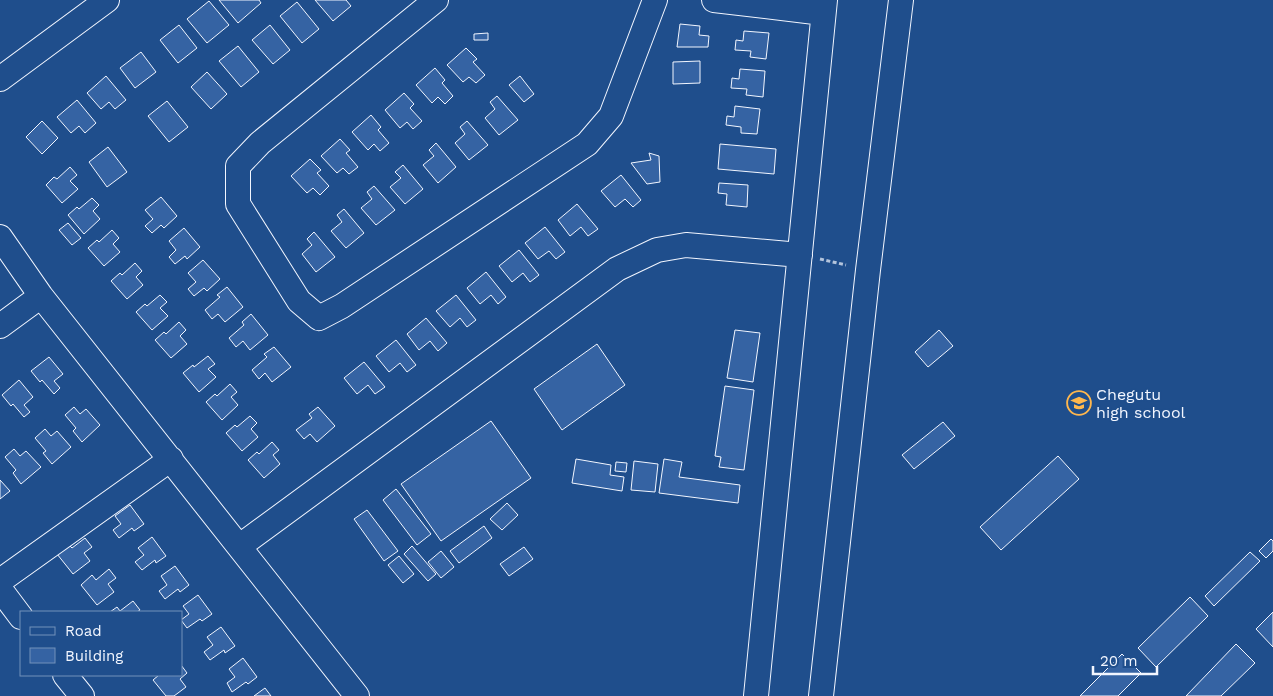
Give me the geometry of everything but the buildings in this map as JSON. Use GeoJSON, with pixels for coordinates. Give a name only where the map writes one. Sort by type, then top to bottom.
{"type":"FeatureCollection","features":[{"type":"Feature","properties":{"kind":"street"},"geometry":{"type":"LineString","coordinates":[[0,79],[107,0]]}},
{"type":"Feature","properties":{"kind":"street"},"geometry":{"type":"LineString","coordinates":[[436,0],[260,143],[238,166],[238,204],[299,301],[320,318],[342,306],[587,144],[611,116],[655,0]]}},
{"type":"Feature","properties":{"kind":"street"},"geometry":{"type":"LineString","coordinates":[[714,0],[824,6],[756,696]]}},
{"type":"Feature","properties":{"kind":"street"},"geometry":{"type":"LineString","coordinates":[[821,696],[868,270],[901,0]]}},
{"type":"Feature","properties":{"kind":"street"},"geometry":{"type":"LineString","coordinates":[[0,237],[42,296],[357,696]]}},
{"type":"Feature","properties":{"kind":"street"},"geometry":{"type":"LineString","coordinates":[[240,546],[617,269],[657,250],[686,245],[800,255]]}},
{"type":"Feature","properties":{"kind":"street"},"geometry":{"type":"LineString","coordinates":[[0,326],[42,296]]}},
{"type":"Feature","properties":{"kind":"street"},"geometry":{"type":"LineString","coordinates":[[0,581],[171,459]]}},
{"type":"Feature","properties":{"kind":"street"},"geometry":{"type":"LineString","coordinates":[[0,590],[20,616]]}},
{"type":"Feature","properties":{"kind":"street"},"geometry":{"type":"LineString","coordinates":[[66,676],[82,696]]}},
{"type":"Feature","properties":{"kind":"path"},"geometry":{"type":"LineString","coordinates":[[800,255],[868,270]]}},
{"type":"Feature","properties":{"kind":"place","name":"Chegutu high school"},"geometry":{"type":"Point","coordinates":[1079,403]}}]}
